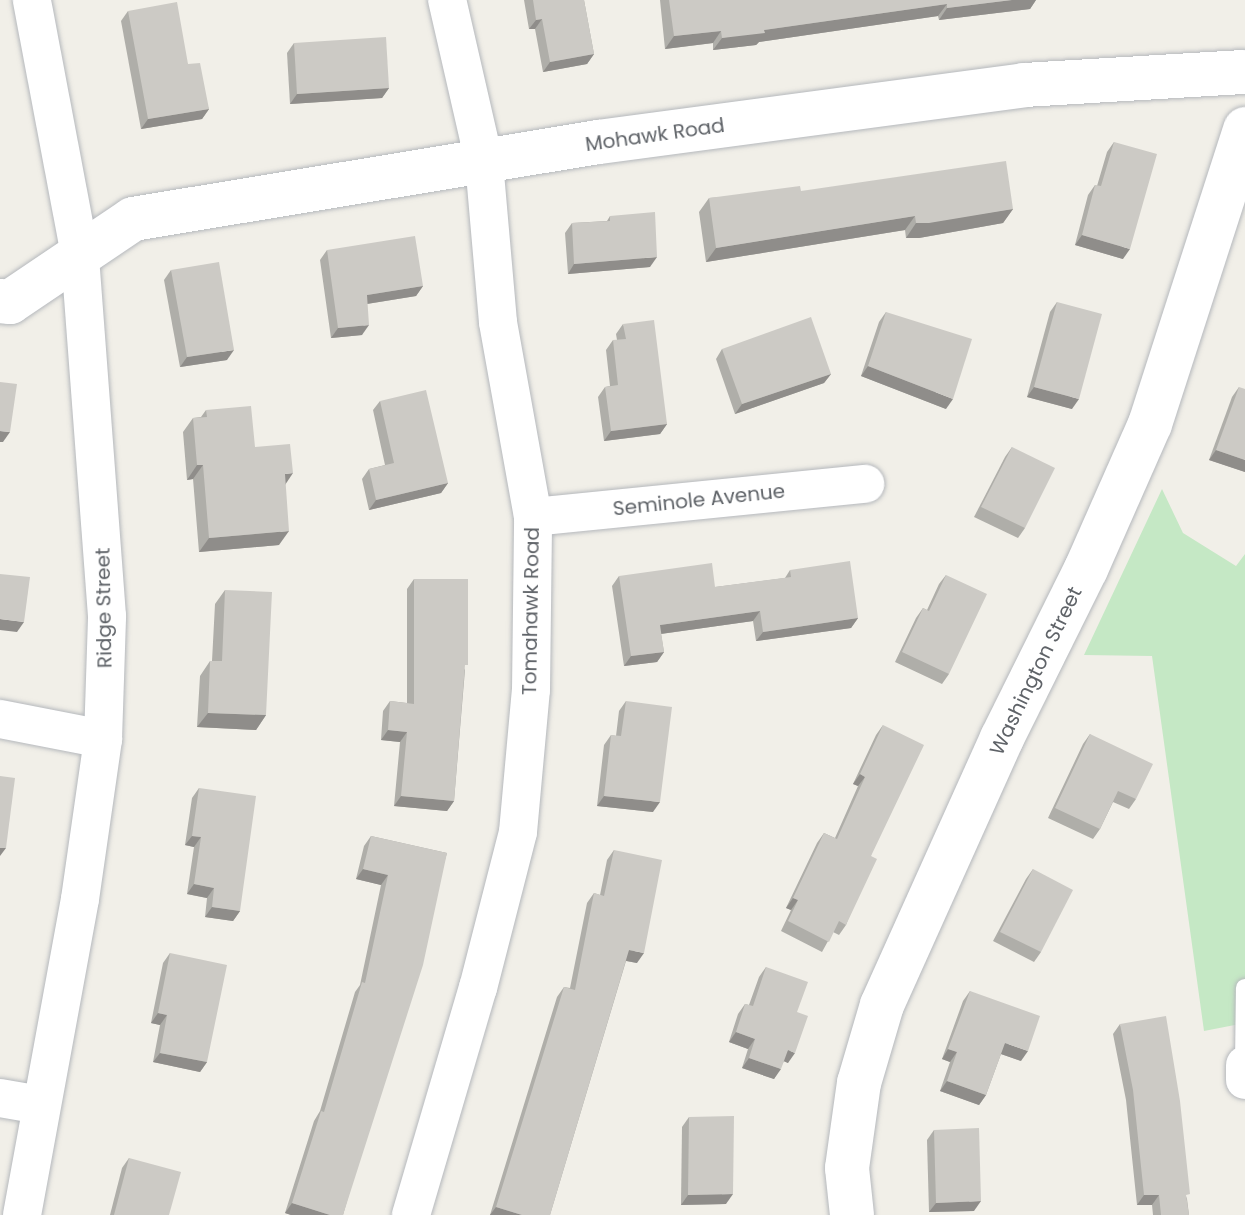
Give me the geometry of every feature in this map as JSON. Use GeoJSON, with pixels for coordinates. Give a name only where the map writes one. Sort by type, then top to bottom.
{"type":"FeatureCollection","features":[{"type":"Feature","properties":{"kind":"street","name":"Ridge Street"},"geometry":{"type":"LineString","coordinates":[[22,1215],[80,899],[103,739],[107,616],[99,467],[80,255],[32,0]]}},
{"type":"Feature","properties":{"kind":"street","name":"Tomahawk Road"},"geometry":{"type":"LineString","coordinates":[[411,1215],[478,988],[518,832],[531,690],[533,517],[498,322],[484,161],[447,0]]}},
{"type":"Feature","properties":{"kind":"street","name":"Mohawk Road"},"geometry":{"type":"LineString","coordinates":[[0,301],[10,302],[133,219],[484,161],[1024,85],[1245,72]]}},
{"type":"Feature","properties":{"kind":"street","name":"Washington Street"},"geometry":{"type":"LineString","coordinates":[[852,1215],[847,1168],[859,1083],[882,1005],[1002,738],[1086,569],[1150,424],[1245,129]]}},
{"type":"Feature","properties":{"kind":"street","name":"Seminole Avenue"},"geometry":{"type":"LineString","coordinates":[[533,517],[865,484]]}},
{"type":"Feature","properties":{"kind":"street"},"geometry":{"type":"LineString","coordinates":[[0,719],[103,739]]}},
{"type":"Feature","properties":{"kind":"street"},"geometry":{"type":"LineString","coordinates":[[1244,1065],[1245,1080]]}},
{"type":"Feature","properties":{"kind":"street"},"geometry":{"type":"LineString","coordinates":[[0,1098],[40,1105]]}},
{"type":"Feature","properties":{"kind":"lane"},"geometry":{"type":"LineString","coordinates":[[1244,1065],[1245,988]]}},
{"type":"Feature","properties":{"kind":"green space"},"geometry":{"type":"Polygon","coordinates":[[[1162,489],[1183,533],[1236,566],[1245,554],[1245,1023],[1204,1031],[1152,656],[1084,655],[1162,489]]]}},
{"type":"Feature","properties":{"kind":"building"},"geometry":{"type":"Polygon","coordinates":[[[533,0],[584,0],[594,54],[550,62],[542,19],[536,20],[533,0]]]}},
{"type":"Feature","properties":{"kind":"building"},"geometry":{"type":"Polygon","coordinates":[[[669,0],[1012,0],[947,8],[947,4],[722,38],[721,31],[674,36],[669,0]]]}},
{"type":"Feature","properties":{"kind":"building"},"geometry":{"type":"Polygon","coordinates":[[[177,2],[188,64],[200,63],[209,109],[148,119],[128,11],[177,2]]]}},
{"type":"Feature","properties":{"kind":"building"},"geometry":{"type":"Polygon","coordinates":[[[386,37],[389,88],[297,94],[294,43],[386,37]]]}},
{"type":"Feature","properties":{"kind":"building"},"geometry":{"type":"Polygon","coordinates":[[[1114,142],[1157,154],[1130,249],[1082,235],[1095,185],[1101,186],[1114,142]]]}},
{"type":"Feature","properties":{"kind":"building"},"geometry":{"type":"Polygon","coordinates":[[[1006,161],[1013,209],[929,223],[916,223],[915,216],[716,248],[709,198],[800,186],[801,191],[1006,161]]]}},
{"type":"Feature","properties":{"kind":"building"},"geometry":{"type":"Polygon","coordinates":[[[655,212],[657,257],[574,264],[572,223],[610,221],[610,216],[655,212]]]}},
{"type":"Feature","properties":{"kind":"building"},"geometry":{"type":"Polygon","coordinates":[[[415,236],[423,286],[367,295],[369,325],[338,328],[327,250],[415,236]]]}},
{"type":"Feature","properties":{"kind":"building"},"geometry":{"type":"Polygon","coordinates":[[[219,262],[234,350],[187,357],[171,270],[219,262]]]}},
{"type":"Feature","properties":{"kind":"building"},"geometry":{"type":"Polygon","coordinates":[[[1057,302],[1102,314],[1079,399],[1034,387],[1057,302]]]}},
{"type":"Feature","properties":{"kind":"building"},"geometry":{"type":"Polygon","coordinates":[[[886,312],[972,339],[953,399],[868,366],[886,312]]]}},
{"type":"Feature","properties":{"kind":"building"},"geometry":{"type":"Polygon","coordinates":[[[811,317],[831,374],[742,404],[722,349],[811,317]]]}},
{"type":"Feature","properties":{"kind":"building"},"geometry":{"type":"Polygon","coordinates":[[[654,320],[667,424],[611,431],[605,387],[618,385],[613,340],[626,339],[623,324],[654,320]]]}},
{"type":"Feature","properties":{"kind":"building"},"geometry":{"type":"Polygon","coordinates":[[[0,382],[17,384],[10,432],[0,431],[0,382]]]}},
{"type":"Feature","properties":{"kind":"building"},"geometry":{"type":"Polygon","coordinates":[[[1239,387],[1245,389],[1245,460],[1216,450],[1239,387]]]}},
{"type":"Feature","properties":{"kind":"building"},"geometry":{"type":"Polygon","coordinates":[[[426,390],[448,483],[376,500],[369,469],[394,463],[380,401],[426,390]]]}},
{"type":"Feature","properties":{"kind":"building"},"geometry":{"type":"Polygon","coordinates":[[[251,406],[255,447],[290,444],[293,473],[285,474],[289,531],[209,538],[203,465],[197,465],[193,418],[207,417],[206,410],[251,406]]]}},
{"type":"Feature","properties":{"kind":"building"},"geometry":{"type":"Polygon","coordinates":[[[1012,447],[1055,468],[1025,528],[981,507],[1012,447]]]}},
{"type":"Feature","properties":{"kind":"building"},"geometry":{"type":"Polygon","coordinates":[[[850,561],[858,618],[763,632],[760,611],[660,625],[664,652],[631,656],[619,576],[712,563],[715,587],[791,577],[790,570],[850,561]]]}},
{"type":"Feature","properties":{"kind":"building"},"geometry":{"type":"Polygon","coordinates":[[[0,574],[30,577],[24,622],[0,619],[0,574]]]}},
{"type":"Feature","properties":{"kind":"building"},"geometry":{"type":"Polygon","coordinates":[[[946,575],[987,594],[949,674],[902,652],[923,608],[929,611],[946,575]]]}},
{"type":"Feature","properties":{"kind":"building"},"geometry":{"type":"Polygon","coordinates":[[[414,579],[468,579],[468,665],[465,665],[454,801],[401,796],[407,732],[388,730],[390,701],[414,704],[414,579]]]}},
{"type":"Feature","properties":{"kind":"building"},"geometry":{"type":"Polygon","coordinates":[[[225,590],[272,592],[266,715],[208,713],[210,661],[222,661],[225,590]]]}},
{"type":"Feature","properties":{"kind":"building"},"geometry":{"type":"Polygon","coordinates":[[[626,701],[672,707],[660,802],[604,796],[611,735],[621,736],[626,701]]]}},
{"type":"Feature","properties":{"kind":"building"},"geometry":{"type":"Polygon","coordinates":[[[883,725],[924,745],[871,856],[877,859],[846,925],[839,921],[829,942],[788,921],[798,900],[793,898],[824,833],[837,839],[865,777],[860,774],[883,725]]]}},
{"type":"Feature","properties":{"kind":"building"},"geometry":{"type":"Polygon","coordinates":[[[1090,734],[1153,764],[1136,799],[1118,791],[1100,829],[1055,808],[1090,734]]]}},
{"type":"Feature","properties":{"kind":"building"},"geometry":{"type":"Polygon","coordinates":[[[0,776],[15,778],[6,848],[0,848],[0,776]]]}},
{"type":"Feature","properties":{"kind":"building"},"geometry":{"type":"Polygon","coordinates":[[[199,788],[256,796],[240,911],[212,907],[214,888],[194,884],[201,837],[192,836],[199,788]]]}},
{"type":"Feature","properties":{"kind":"building"},"geometry":{"type":"Polygon","coordinates":[[[371,836],[447,853],[423,965],[343,1215],[330,1215],[292,1203],[321,1111],[324,1112],[362,982],[365,983],[388,875],[363,869],[371,836]]]}},
{"type":"Feature","properties":{"kind":"building"},"geometry":{"type":"Polygon","coordinates":[[[614,850],[662,860],[644,953],[629,950],[550,1215],[522,1215],[496,1207],[564,987],[575,990],[594,893],[604,896],[614,850]]]}},
{"type":"Feature","properties":{"kind":"building"},"geometry":{"type":"Polygon","coordinates":[[[1033,869],[1073,890],[1041,952],[1000,932],[1033,869]]]}},
{"type":"Feature","properties":{"kind":"building"},"geometry":{"type":"Polygon","coordinates":[[[170,953],[227,965],[207,1062],[160,1053],[167,1015],[158,1013],[170,953]]]}},
{"type":"Feature","properties":{"kind":"building"},"geometry":{"type":"Polygon","coordinates":[[[766,967],[808,982],[797,1012],[808,1016],[795,1053],[788,1050],[781,1069],[749,1058],[755,1039],[736,1032],[745,1004],[753,1006],[766,967]]]}},
{"type":"Feature","properties":{"kind":"building"},"geometry":{"type":"Polygon","coordinates":[[[970,991],[1040,1016],[1028,1051],[1005,1043],[986,1095],[947,1081],[957,1052],[948,1049],[970,991]]]}},
{"type":"Feature","properties":{"kind":"building"},"geometry":{"type":"Polygon","coordinates":[[[1166,1016],[1180,1101],[1190,1194],[1186,1195],[1189,1215],[1161,1215],[1159,1195],[1144,1195],[1133,1090],[1120,1024],[1166,1016]]]}},
{"type":"Feature","properties":{"kind":"building"},"geometry":{"type":"Polygon","coordinates":[[[734,1116],[733,1194],[688,1195],[689,1117],[734,1116]]]}},
{"type":"Feature","properties":{"kind":"building"},"geometry":{"type":"Polygon","coordinates":[[[979,1128],[981,1201],[936,1203],[934,1130],[979,1128]]]}},
{"type":"Feature","properties":{"kind":"building"},"geometry":{"type":"Polygon","coordinates":[[[129,1158],[181,1172],[169,1215],[114,1215],[129,1158]]]}}]}
